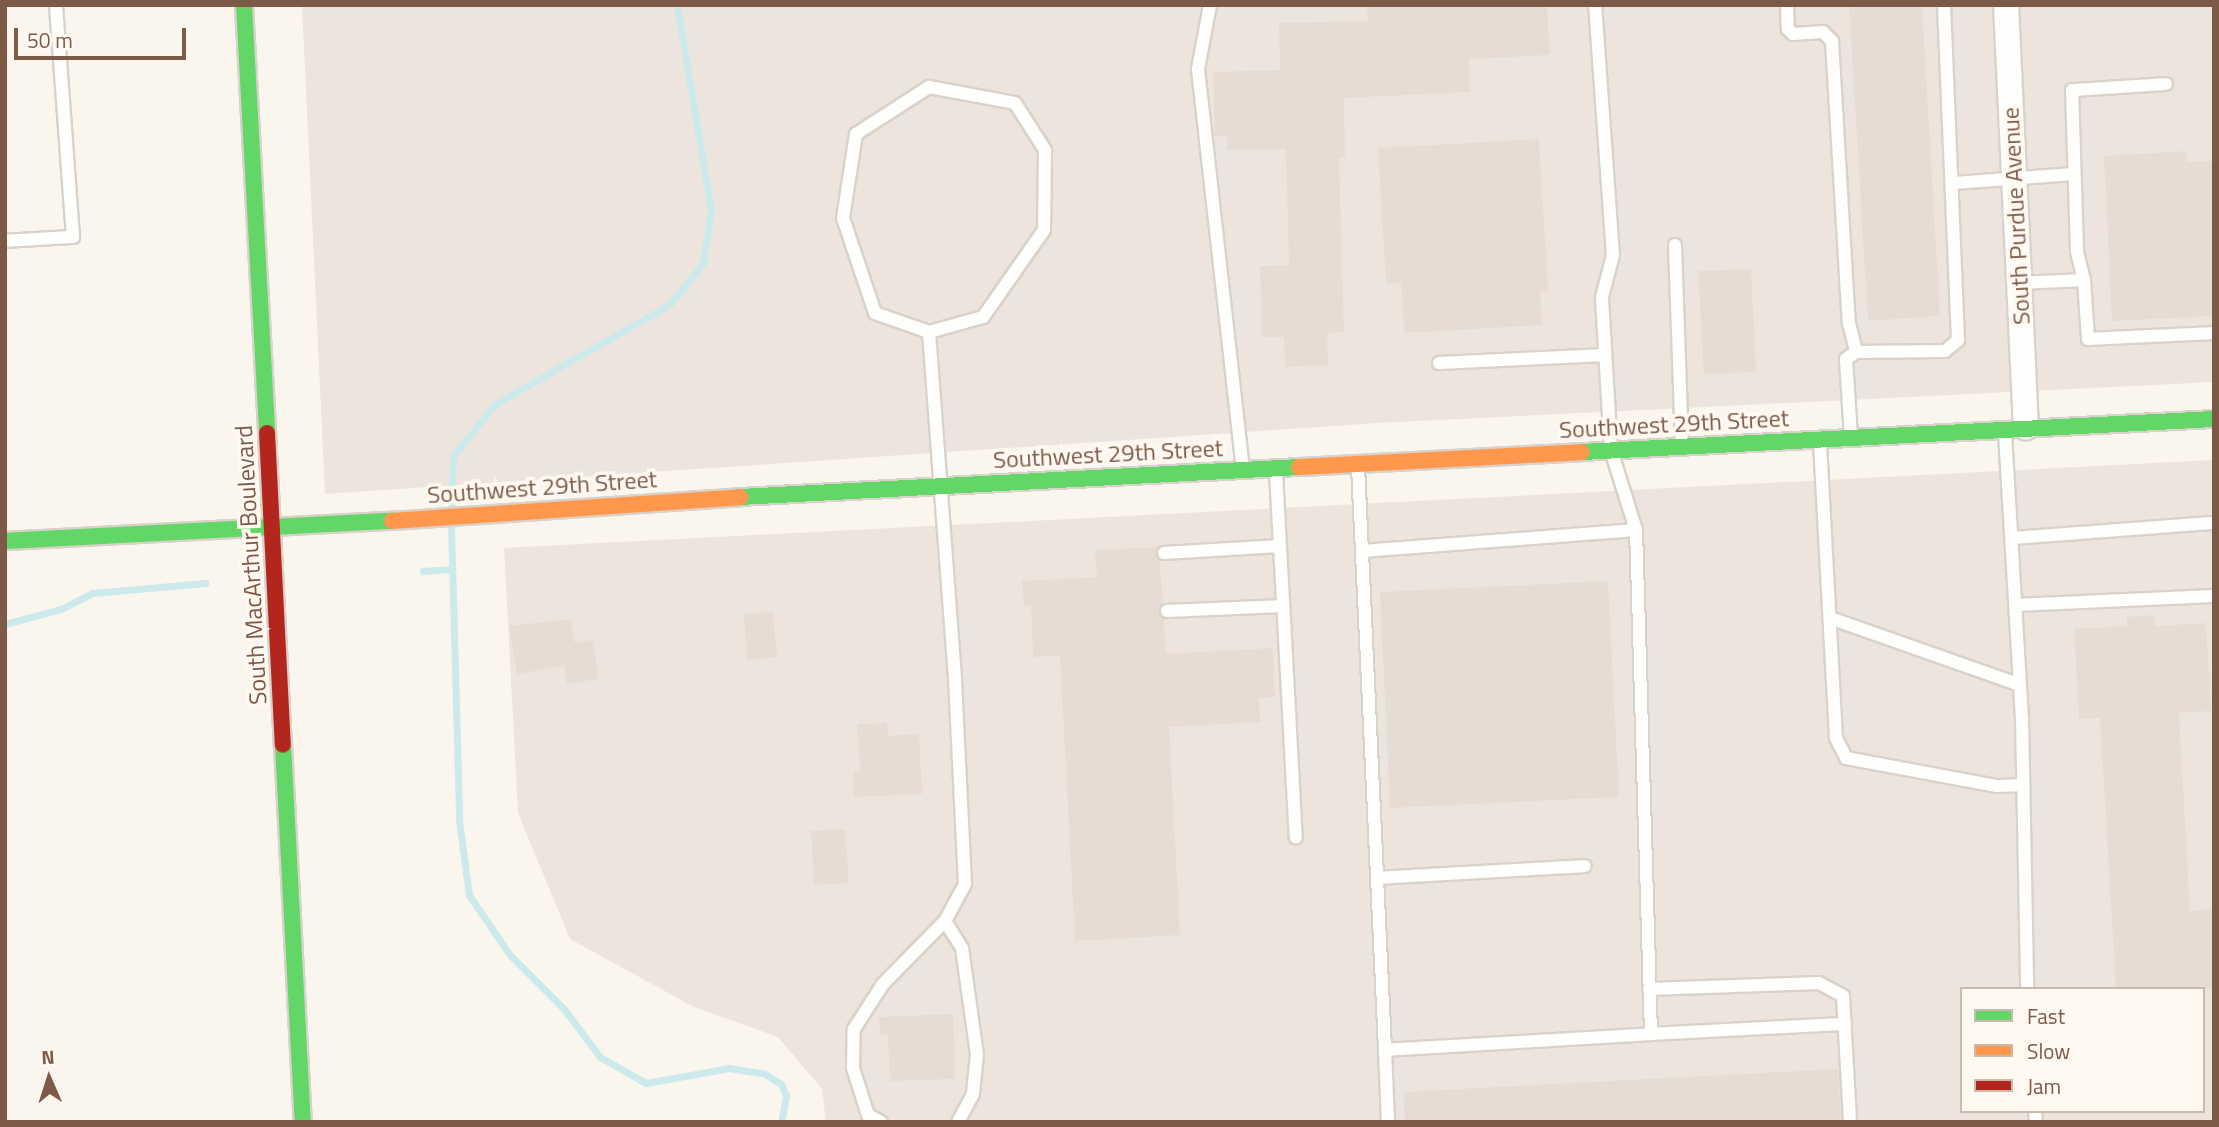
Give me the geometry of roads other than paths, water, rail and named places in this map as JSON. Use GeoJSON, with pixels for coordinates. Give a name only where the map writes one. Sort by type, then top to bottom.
{"type":"FeatureCollection","features":[{"type":"Feature","properties":{"kind":"street","name":"South MacArthur Boulevard"},"geometry":{"type":"LineString","coordinates":[[244,5],[303,1122]]}},
{"type":"Feature","properties":{"kind":"street","name":"South Purdue Avenue"},"geometry":{"type":"LineString","coordinates":[[2006,5],[2019,283],[2015,428]]}},
{"type":"Feature","properties":{"kind":"street","name":"Southwest 29th Street"},"geometry":{"type":"LineString","coordinates":[[5,541],[272,528],[1358,463],[2214,419]]}},
{"type":"Feature","properties":{"kind":"lane"},"geometry":{"type":"LineString","coordinates":[[5,241],[73,237],[55,5]]}},
{"type":"Feature","properties":{"kind":"lane"},"geometry":{"type":"LineString","coordinates":[[1210,5],[1198,69],[1243,470]]}},
{"type":"Feature","properties":{"kind":"lane"},"geometry":{"type":"LineString","coordinates":[[1595,5],[1613,255],[1602,297],[1611,450],[1636,530],[1651,1034]]}},
{"type":"Feature","properties":{"kind":"lane"},"geometry":{"type":"LineString","coordinates":[[1787,5],[1788,29],[1793,34],[1822,32],[1832,41],[1849,323],[1856,352]]}},
{"type":"Feature","properties":{"kind":"lane"},"geometry":{"type":"LineString","coordinates":[[1851,437],[1846,359],[1856,352],[1945,351],[1958,340],[1954,183],[1944,5]]}},
{"type":"Feature","properties":{"kind":"lane"},"geometry":{"type":"LineString","coordinates":[[2166,83],[2072,90],[2077,252],[2084,280],[2088,339],[2214,333]]}},
{"type":"Feature","properties":{"kind":"lane"},"geometry":{"type":"LineString","coordinates":[[929,87],[1015,103],[1045,150],[1044,230],[983,317],[929,332],[875,313],[843,218],[856,134],[929,87]]}},
{"type":"Feature","properties":{"kind":"lane"},"geometry":{"type":"LineString","coordinates":[[1954,183],[2074,174]]}},
{"type":"Feature","properties":{"kind":"lane"},"geometry":{"type":"LineString","coordinates":[[1675,244],[1682,446]]}},
{"type":"Feature","properties":{"kind":"lane"},"geometry":{"type":"LineString","coordinates":[[2019,283],[2084,280]]}},
{"type":"Feature","properties":{"kind":"lane"},"geometry":{"type":"LineString","coordinates":[[881,1122],[868,1115],[853,1068],[854,1029],[883,984],[945,921],[965,884],[942,486],[929,332]]}},
{"type":"Feature","properties":{"kind":"lane"},"geometry":{"type":"LineString","coordinates":[[1439,363],[1605,355]]}},
{"type":"Feature","properties":{"kind":"lane"},"geometry":{"type":"LineString","coordinates":[[2015,428],[2013,538],[2020,685],[2027,987]]}},
{"type":"Feature","properties":{"kind":"lane"},"geometry":{"type":"LineString","coordinates":[[1820,439],[1836,738],[1846,758],[1997,786],[2023,785]]}},
{"type":"Feature","properties":{"kind":"lane"},"geometry":{"type":"LineString","coordinates":[[1358,463],[1388,1122]]}},
{"type":"Feature","properties":{"kind":"lane"},"geometry":{"type":"LineString","coordinates":[[1276,468],[1296,838]]}},
{"type":"Feature","properties":{"kind":"lane"},"geometry":{"type":"LineString","coordinates":[[2013,538],[2214,523]]}},
{"type":"Feature","properties":{"kind":"lane"},"geometry":{"type":"LineString","coordinates":[[1362,551],[1636,530]]}},
{"type":"Feature","properties":{"kind":"lane"},"geometry":{"type":"LineString","coordinates":[[1164,553],[1280,546]]}},
{"type":"Feature","properties":{"kind":"lane"},"geometry":{"type":"LineString","coordinates":[[2016,605],[2214,596]]}},
{"type":"Feature","properties":{"kind":"lane"},"geometry":{"type":"LineString","coordinates":[[1167,611],[1283,606]]}},
{"type":"Feature","properties":{"kind":"lane"},"geometry":{"type":"LineString","coordinates":[[1830,618],[2020,685]]}},
{"type":"Feature","properties":{"kind":"lane"},"geometry":{"type":"LineString","coordinates":[[1377,878],[1585,866]]}},
{"type":"Feature","properties":{"kind":"lane"},"geometry":{"type":"LineString","coordinates":[[945,921],[962,948],[977,1055],[973,1094],[958,1122]]}},
{"type":"Feature","properties":{"kind":"lane"},"geometry":{"type":"LineString","coordinates":[[1649,989],[1819,983],[1843,996],[1850,1122]]}},
{"type":"Feature","properties":{"kind":"lane"},"geometry":{"type":"LineString","coordinates":[[1385,1050],[1845,1024]]}},
{"type":"Feature","properties":{"kind":"waterway"},"geometry":{"type":"LineString","coordinates":[[451,508],[453,456],[495,404],[670,304],[703,263],[711,210],[677,5]]}},
{"type":"Feature","properties":{"kind":"waterway"},"geometry":{"type":"LineString","coordinates":[[451,526],[459,820],[469,895],[510,955],[564,1009],[600,1057],[646,1083],[729,1068],[765,1074],[781,1084],[786,1095],[781,1122]]}},
{"type":"Feature","properties":{"kind":"waterway"},"geometry":{"type":"LineString","coordinates":[[423,571],[451,569]]}},
{"type":"Feature","properties":{"kind":"waterway"},"geometry":{"type":"LineString","coordinates":[[5,624],[61,609],[92,593],[206,583]]}}]}
